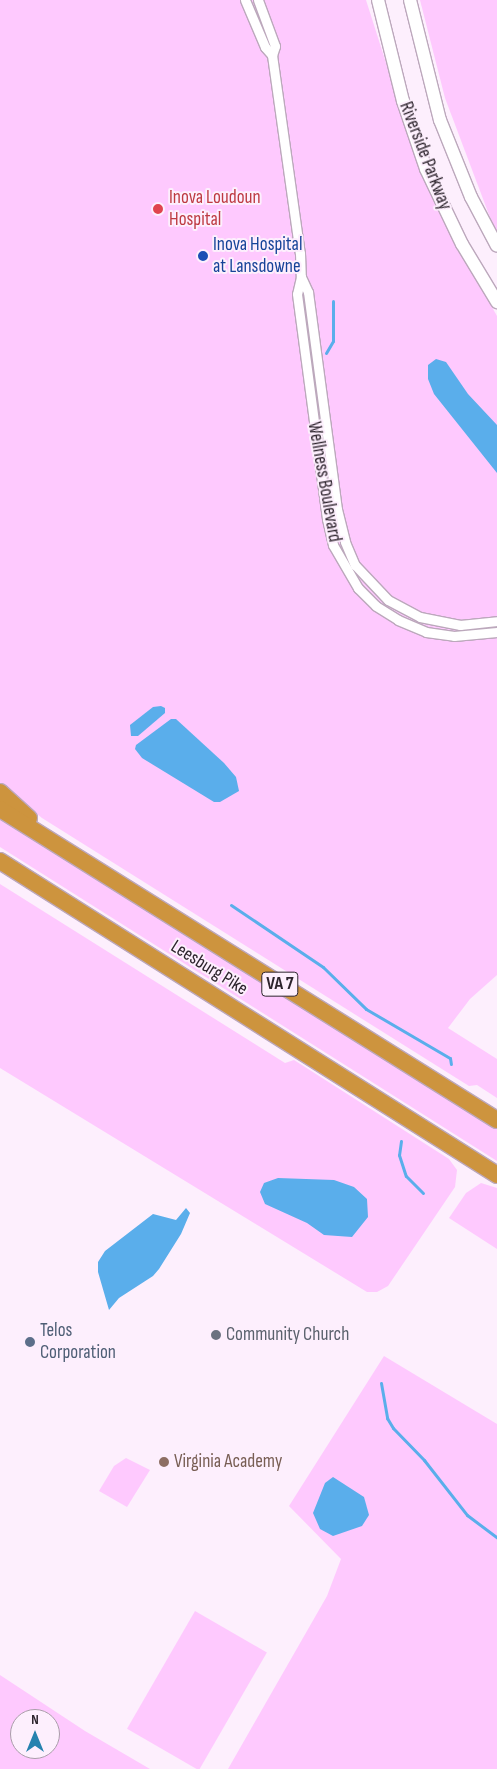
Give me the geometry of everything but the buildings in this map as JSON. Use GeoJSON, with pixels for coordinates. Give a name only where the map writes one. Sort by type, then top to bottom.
{"type":"FeatureCollection","features":[{"type":"Feature","properties":{"kind":"highway"},"geometry":{"type":"LineString","coordinates":[[0,792],[62,848]]}},
{"type":"Feature","properties":{"kind":"highway","name":"Leesburg Pike"},"geometry":{"type":"LineString","coordinates":[[0,809],[497,1120]]}},
{"type":"Feature","properties":{"kind":"highway","name":"Leesburg Pike"},"geometry":{"type":"LineString","coordinates":[[0,861],[497,1175]]}},
{"type":"Feature","properties":{"kind":"highway"},"geometry":{"type":"LineString","coordinates":[[0,871],[60,898]]}},
{"type":"Feature","properties":{"kind":"main road","name":"Riverside Parkway"},"geometry":{"type":"LineString","coordinates":[[378,0],[403,102],[426,169],[462,244],[497,302]]}},
{"type":"Feature","properties":{"kind":"main road","name":"Riverside Parkway"},"geometry":{"type":"LineString","coordinates":[[410,0],[440,120],[470,197],[497,246]]}},
{"type":"Feature","properties":{"kind":"street","name":"Wellness Boulevard"},"geometry":{"type":"LineString","coordinates":[[245,0],[264,47],[272,54]]}},
{"type":"Feature","properties":{"kind":"street","name":"Wellness Boulevard"},"geometry":{"type":"LineString","coordinates":[[258,0],[276,46],[272,54],[301,277],[308,292],[337,509],[345,542],[355,565],[388,600],[420,617],[460,625],[497,621]]}},
{"type":"Feature","properties":{"kind":"street","name":"Wellness Boulevard"},"geometry":{"type":"LineString","coordinates":[[301,277],[297,294],[327,519],[343,566],[376,606],[411,627],[454,636],[497,632]]}},
{"type":"Feature","properties":{"kind":"shaded area"},"geometry":{"type":"Polygon","coordinates":[[[0,0],[366,0],[421,173],[446,226],[497,316],[497,975],[470,999],[448,1028],[497,1059],[497,1098],[477,1085],[469,1086],[42,818],[0,784],[0,0]]]}},
{"type":"Feature","properties":{"kind":"shaded area"},"geometry":{"type":"Polygon","coordinates":[[[420,0],[497,0],[497,236],[445,98],[420,0]]]}},
{"type":"Feature","properties":{"kind":"shaded area"},"geometry":{"type":"Polygon","coordinates":[[[0,819],[497,1129],[497,1161],[0,847],[0,819]]]}},
{"type":"Feature","properties":{"kind":"shaded area"},"geometry":{"type":"Polygon","coordinates":[[[0,884],[285,1063],[294,1060],[449,1159],[457,1170],[455,1187],[388,1286],[377,1292],[367,1292],[0,1068],[0,884]]]}},
{"type":"Feature","properties":{"kind":"shaded area"},"geometry":{"type":"Polygon","coordinates":[[[481,1183],[497,1188],[497,1249],[449,1218],[466,1193],[481,1183]]]}},
{"type":"Feature","properties":{"kind":"shaded area"},"geometry":{"type":"Polygon","coordinates":[[[384,1356],[497,1424],[497,1769],[228,1769],[327,1596],[341,1559],[289,1506],[384,1356]]]}},
{"type":"Feature","properties":{"kind":"shaded area"},"geometry":{"type":"Polygon","coordinates":[[[126,1458],[150,1470],[127,1507],[99,1491],[114,1466],[126,1458]]]}},
{"type":"Feature","properties":{"kind":"shaded area"},"geometry":{"type":"Polygon","coordinates":[[[195,1611],[267,1652],[200,1769],[127,1729],[195,1611]]]}},
{"type":"Feature","properties":{"kind":"shaded area"},"geometry":{"type":"Polygon","coordinates":[[[0,1675],[52,1709],[10,1709],[10,1759],[60,1759],[60,1715],[150,1769],[0,1769],[0,1675]]]}},
{"type":"Feature","properties":{"kind":"water"},"geometry":{"type":"Polygon","coordinates":[[[436,359],[446,362],[468,394],[497,425],[497,473],[434,394],[428,379],[428,365],[436,359]]]}},
{"type":"Feature","properties":{"kind":"water"},"geometry":{"type":"Polygon","coordinates":[[[161,706],[165,708],[165,713],[138,736],[131,736],[130,725],[153,707],[161,706]]]}},
{"type":"Feature","properties":{"kind":"water"},"geometry":{"type":"Polygon","coordinates":[[[171,719],[176,719],[224,763],[236,777],[239,791],[220,802],[214,802],[142,758],[135,749],[136,745],[171,719]]]}},
{"type":"Feature","properties":{"kind":"water"},"geometry":{"type":"Polygon","coordinates":[[[278,1178],[334,1180],[354,1187],[367,1199],[368,1217],[352,1237],[324,1235],[307,1223],[265,1204],[260,1192],[264,1183],[278,1178]]]}},
{"type":"Feature","properties":{"kind":"water"},"geometry":{"type":"Polygon","coordinates":[[[186,1208],[190,1213],[181,1234],[159,1269],[153,1276],[119,1298],[109,1310],[98,1272],[98,1262],[105,1251],[153,1214],[176,1220],[186,1208]]]}},
{"type":"Feature","properties":{"kind":"water"},"geometry":{"type":"Polygon","coordinates":[[[333,1477],[364,1497],[369,1515],[362,1526],[333,1536],[320,1529],[313,1513],[325,1483],[333,1477]]]}},
{"type":"Feature","properties":{"kind":"waterway"},"geometry":{"type":"LineString","coordinates":[[326,353],[333,341],[333,301]]}},
{"type":"Feature","properties":{"kind":"waterway"},"geometry":{"type":"LineString","coordinates":[[231,905],[323,967],[366,1009],[450,1058],[451,1064]]}},
{"type":"Feature","properties":{"kind":"waterway"},"geometry":{"type":"LineString","coordinates":[[401,1141],[399,1155],[406,1176],[423,1193]]}},
{"type":"Feature","properties":{"kind":"waterway"},"geometry":{"type":"LineString","coordinates":[[381,1383],[387,1418],[393,1428],[424,1460],[467,1515],[497,1538]]}},
{"type":"Feature","properties":{"kind":"place","name":"Inova Loudoun Hospital"},"geometry":{"type":"Point","coordinates":[158,209]}},
{"type":"Feature","properties":{"kind":"place","name":"Inova Hospital at Lansdowne"},"geometry":{"type":"Point","coordinates":[203,256]}},
{"type":"Feature","properties":{"kind":"place","name":"Community Church"},"geometry":{"type":"Point","coordinates":[216,1335]}},
{"type":"Feature","properties":{"kind":"place","name":"Telos Corporation"},"geometry":{"type":"Point","coordinates":[30,1342]}},
{"type":"Feature","properties":{"kind":"place","name":"Virginia Academy"},"geometry":{"type":"Point","coordinates":[164,1462]}}]}
